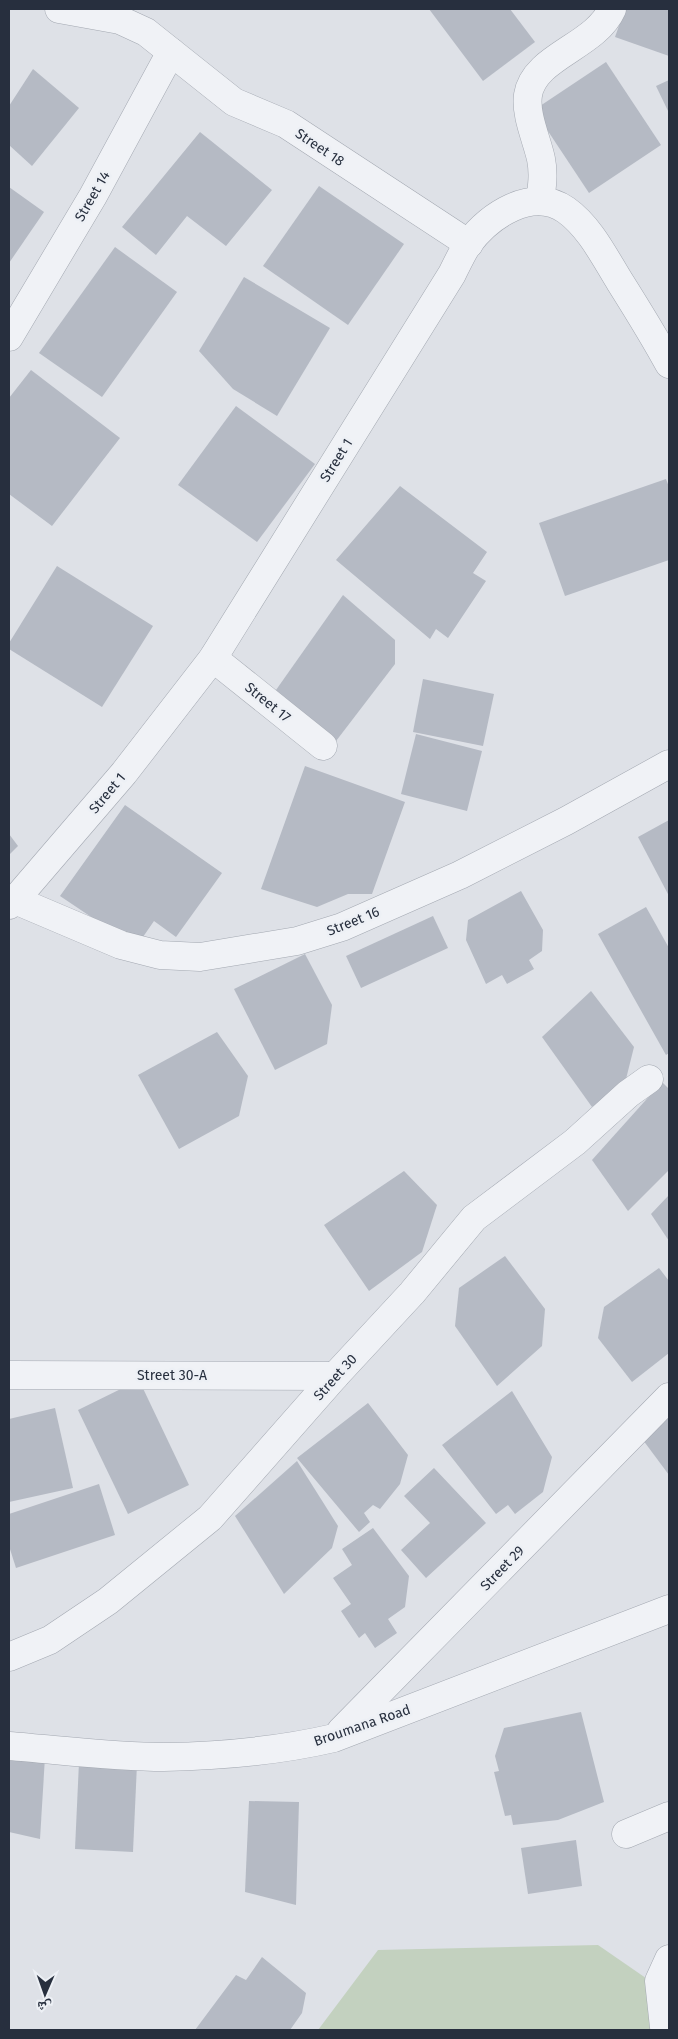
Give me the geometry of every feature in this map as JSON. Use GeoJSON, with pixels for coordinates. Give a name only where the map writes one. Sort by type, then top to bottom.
{"type":"FeatureCollection","features":[{"type":"Feature","properties":{"kind":"street","name":"Street 18"},"geometry":{"type":"LineString","coordinates":[[59,9],[120,20],[146,32],[234,102],[286,124],[468,244]]}},
{"type":"Feature","properties":{"kind":"street"},"geometry":{"type":"LineString","coordinates":[[540,201],[543,174],[528,95],[535,77],[550,62],[593,35],[612,9]]}},
{"type":"Feature","properties":{"kind":"street","name":"Street 14"},"geometry":{"type":"LineString","coordinates":[[9,337],[93,196],[171,52]]}},
{"type":"Feature","properties":{"kind":"street","name":"Street 1"},"geometry":{"type":"LineString","coordinates":[[12,902],[124,773],[213,658],[442,290],[468,244],[491,220],[512,206],[540,201],[565,210],[584,226],[669,364]]}},
{"type":"Feature","properties":{"kind":"street","name":"Street 17"},"geometry":{"type":"LineString","coordinates":[[213,658],[323,746]]}},
{"type":"Feature","properties":{"kind":"street","name":"Street 16"},"geometry":{"type":"LineString","coordinates":[[12,902],[120,945],[160,955],[200,956],[297,941],[342,927],[460,875],[566,821],[669,764]]}},
{"type":"Feature","properties":{"kind":"street","name":"Street 30"},"geometry":{"type":"LineString","coordinates":[[9,1657],[50,1640],[108,1601],[210,1518],[335,1376],[412,1294],[474,1218],[575,1142],[628,1094],[649,1079]]}},
{"type":"Feature","properties":{"kind":"street","name":"Street 30-A"},"geometry":{"type":"LineString","coordinates":[[9,1375],[335,1376]]}},
{"type":"Feature","properties":{"kind":"street","name":"Street 29"},"geometry":{"type":"LineString","coordinates":[[334,1738],[669,1397]]}},
{"type":"Feature","properties":{"kind":"street","name":"Broumana Road"},"geometry":{"type":"LineString","coordinates":[[9,1746],[162,1757],[256,1752],[291,1748],[334,1738],[669,1610]]}},
{"type":"Feature","properties":{"kind":"street"},"geometry":{"type":"LineString","coordinates":[[626,1834],[669,1816]]}},
{"type":"Feature","properties":{"kind":"street"},"geometry":{"type":"LineString","coordinates":[[666,2030],[664,2027],[659,1981],[669,1959]]}},
{"type":"Feature","properties":{"kind":"green space"},"geometry":{"type":"Polygon","coordinates":[[[598,1945],[669,1994],[660,2030],[318,2030],[378,1950],[598,1945]]]}},
{"type":"Feature","properties":{"kind":"building"},"geometry":{"type":"Polygon","coordinates":[[[429,9],[510,9],[535,42],[483,81],[429,9]]]}},
{"type":"Feature","properties":{"kind":"building"},"geometry":{"type":"Polygon","coordinates":[[[625,9],[669,9],[669,56],[615,37],[625,9]]]}},
{"type":"Feature","properties":{"kind":"building"},"geometry":{"type":"Polygon","coordinates":[[[606,62],[661,145],[589,193],[534,110],[606,62]]]}},
{"type":"Feature","properties":{"kind":"building"},"geometry":{"type":"Polygon","coordinates":[[[33,69],[79,108],[32,166],[9,145],[9,106],[33,69]]]}},
{"type":"Feature","properties":{"kind":"building"},"geometry":{"type":"Polygon","coordinates":[[[669,80],[669,113],[656,86],[669,80]]]}},
{"type":"Feature","properties":{"kind":"building"},"geometry":{"type":"Polygon","coordinates":[[[200,132],[272,190],[226,246],[187,216],[156,255],[122,227],[200,132]]]}},
{"type":"Feature","properties":{"kind":"building"},"geometry":{"type":"Polygon","coordinates":[[[319,186],[404,244],[348,325],[263,266],[319,186]]]}},
{"type":"Feature","properties":{"kind":"building"},"geometry":{"type":"Polygon","coordinates":[[[9,187],[44,212],[9,263],[9,187]]]}},
{"type":"Feature","properties":{"kind":"building"},"geometry":{"type":"Polygon","coordinates":[[[115,247],[177,292],[102,397],[39,353],[115,247]]]}},
{"type":"Feature","properties":{"kind":"building"},"geometry":{"type":"Polygon","coordinates":[[[244,277],[330,328],[277,416],[233,389],[199,351],[244,277]]]}},
{"type":"Feature","properties":{"kind":"building"},"geometry":{"type":"Polygon","coordinates":[[[31,370],[120,438],[52,526],[9,494],[9,398],[31,370]]]}},
{"type":"Feature","properties":{"kind":"building"},"geometry":{"type":"Polygon","coordinates":[[[236,406],[315,464],[257,542],[178,485],[236,406]]]}},
{"type":"Feature","properties":{"kind":"building"},"geometry":{"type":"Polygon","coordinates":[[[666,479],[669,487],[669,560],[565,596],[539,523],[666,479]]]}},
{"type":"Feature","properties":{"kind":"building"},"geometry":{"type":"Polygon","coordinates":[[[400,486],[487,552],[473,573],[486,581],[448,638],[436,629],[430,639],[336,560],[400,486]]]}},
{"type":"Feature","properties":{"kind":"building"},"geometry":{"type":"Polygon","coordinates":[[[57,566],[153,626],[102,707],[9,649],[9,643],[57,566]]]}},
{"type":"Feature","properties":{"kind":"building"},"geometry":{"type":"Polygon","coordinates":[[[343,595],[395,640],[395,664],[333,745],[283,706],[276,690],[343,595]]]}},
{"type":"Feature","properties":{"kind":"building"},"geometry":{"type":"Polygon","coordinates":[[[423,679],[494,694],[483,746],[413,732],[423,679]]]}},
{"type":"Feature","properties":{"kind":"building"},"geometry":{"type":"Polygon","coordinates":[[[416,734],[482,751],[467,811],[401,794],[416,734]]]}},
{"type":"Feature","properties":{"kind":"building"},"geometry":{"type":"Polygon","coordinates":[[[305,766],[405,802],[372,894],[348,894],[317,907],[261,889],[305,766]]]}},
{"type":"Feature","properties":{"kind":"building"},"geometry":{"type":"Polygon","coordinates":[[[125,805],[222,873],[176,937],[154,921],[136,947],[60,896],[125,805]]]}},
{"type":"Feature","properties":{"kind":"building"},"geometry":{"type":"Polygon","coordinates":[[[669,820],[669,896],[638,837],[669,820]]]}},
{"type":"Feature","properties":{"kind":"building"},"geometry":{"type":"Polygon","coordinates":[[[9,834],[18,846],[9,855],[9,834]]]}},
{"type":"Feature","properties":{"kind":"building"},"geometry":{"type":"Polygon","coordinates":[[[521,891],[543,930],[542,951],[529,960],[534,969],[507,984],[502,975],[486,984],[466,940],[468,920],[521,891]]]}},
{"type":"Feature","properties":{"kind":"building"},"geometry":{"type":"Polygon","coordinates":[[[646,907],[669,948],[669,1053],[666,1055],[598,934],[646,907]]]}},
{"type":"Feature","properties":{"kind":"building"},"geometry":{"type":"Polygon","coordinates":[[[433,916],[448,948],[361,988],[346,956],[433,916]]]}},
{"type":"Feature","properties":{"kind":"building"},"geometry":{"type":"Polygon","coordinates":[[[305,954],[332,1005],[327,1044],[275,1070],[234,989],[305,954]]]}},
{"type":"Feature","properties":{"kind":"building"},"geometry":{"type":"Polygon","coordinates":[[[591,991],[634,1047],[625,1083],[592,1107],[542,1037],[591,991]]]}},
{"type":"Feature","properties":{"kind":"building"},"geometry":{"type":"Polygon","coordinates":[[[217,1032],[248,1076],[239,1116],[179,1149],[138,1075],[217,1032]]]}},
{"type":"Feature","properties":{"kind":"building"},"geometry":{"type":"Polygon","coordinates":[[[662,1082],[669,1089],[669,1170],[628,1211],[592,1160],[662,1082]]]}},
{"type":"Feature","properties":{"kind":"building"},"geometry":{"type":"Polygon","coordinates":[[[404,1171],[437,1205],[422,1252],[369,1291],[324,1225],[404,1171]]]}},
{"type":"Feature","properties":{"kind":"building"},"geometry":{"type":"Polygon","coordinates":[[[669,1195],[669,1241],[651,1214],[669,1195]]]}},
{"type":"Feature","properties":{"kind":"building"},"geometry":{"type":"Polygon","coordinates":[[[505,1256],[545,1309],[542,1346],[497,1386],[455,1326],[459,1288],[505,1256]]]}},
{"type":"Feature","properties":{"kind":"building"},"geometry":{"type":"Polygon","coordinates":[[[659,1268],[669,1281],[669,1353],[632,1382],[598,1338],[604,1307],[659,1268]]]}},
{"type":"Feature","properties":{"kind":"building"},"geometry":{"type":"Polygon","coordinates":[[[139,1380],[189,1485],[128,1514],[78,1410],[139,1380]]]}},
{"type":"Feature","properties":{"kind":"building"},"geometry":{"type":"Polygon","coordinates":[[[512,1391],[552,1457],[543,1492],[515,1514],[508,1505],[496,1514],[442,1445],[512,1391]]]}},
{"type":"Feature","properties":{"kind":"building"},"geometry":{"type":"Polygon","coordinates":[[[368,1403],[408,1455],[400,1484],[380,1509],[373,1505],[364,1513],[370,1522],[359,1532],[297,1458],[368,1403]]]}},
{"type":"Feature","properties":{"kind":"building"},"geometry":{"type":"Polygon","coordinates":[[[55,1408],[73,1488],[9,1502],[9,1419],[55,1408]]]}},
{"type":"Feature","properties":{"kind":"building"},"geometry":{"type":"Polygon","coordinates":[[[669,1415],[669,1475],[640,1436],[669,1415]]]}},
{"type":"Feature","properties":{"kind":"building"},"geometry":{"type":"Polygon","coordinates":[[[297,1461],[338,1526],[332,1548],[284,1594],[235,1516],[297,1461]]]}},
{"type":"Feature","properties":{"kind":"building"},"geometry":{"type":"Polygon","coordinates":[[[434,1468],[486,1523],[426,1578],[401,1550],[430,1523],[404,1496],[434,1468]]]}},
{"type":"Feature","properties":{"kind":"building"},"geometry":{"type":"Polygon","coordinates":[[[99,1484],[115,1535],[16,1568],[9,1546],[9,1514],[99,1484]]]}},
{"type":"Feature","properties":{"kind":"building"},"geometry":{"type":"Polygon","coordinates":[[[373,1528],[409,1576],[405,1607],[388,1619],[397,1633],[375,1648],[365,1633],[359,1638],[341,1611],[351,1604],[333,1578],[352,1565],[342,1549],[373,1528]]]}},
{"type":"Feature","properties":{"kind":"building"},"geometry":{"type":"Polygon","coordinates":[[[581,1712],[604,1802],[558,1820],[513,1825],[511,1815],[505,1816],[494,1772],[499,1771],[495,1756],[504,1728],[581,1712]]]}},
{"type":"Feature","properties":{"kind":"building"},"geometry":{"type":"Polygon","coordinates":[[[9,1754],[45,1757],[40,1839],[9,1832],[9,1754]]]}},
{"type":"Feature","properties":{"kind":"building"},"geometry":{"type":"Polygon","coordinates":[[[79,1762],[137,1764],[133,1852],[75,1849],[79,1762]]]}},
{"type":"Feature","properties":{"kind":"building"},"geometry":{"type":"Polygon","coordinates":[[[249,1801],[299,1802],[296,1905],[245,1892],[249,1801]]]}},
{"type":"Feature","properties":{"kind":"building"},"geometry":{"type":"Polygon","coordinates":[[[576,1840],[582,1886],[528,1894],[521,1848],[576,1840]]]}},
{"type":"Feature","properties":{"kind":"building"},"geometry":{"type":"Polygon","coordinates":[[[262,1957],[306,1993],[302,2013],[290,2030],[195,2030],[236,1975],[246,1980],[262,1957]]]}}]}
